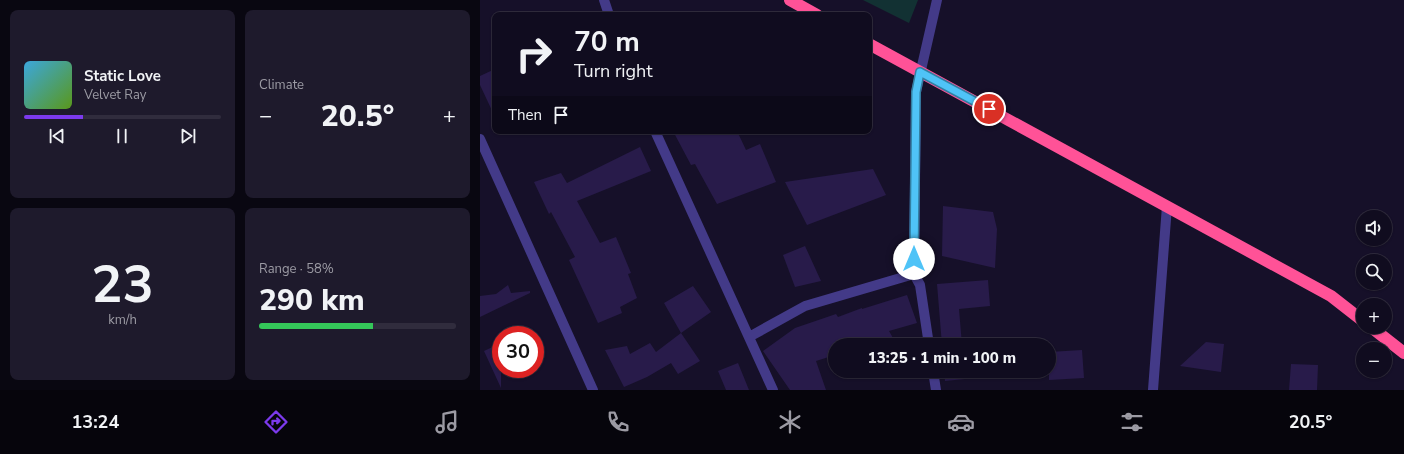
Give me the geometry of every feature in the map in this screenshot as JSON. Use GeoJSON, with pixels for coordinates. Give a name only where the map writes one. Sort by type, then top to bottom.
{"type":"FeatureCollection","features":[{"type":"Feature","properties":{"kind":"highway"},"geometry":{"type":"LineString","coordinates":[[794,1],[812,12]]}},
{"type":"Feature","properties":{"kind":"highway"},"geometry":{"type":"LineString","coordinates":[[872,46],[1331,296],[1356,316]]}},
{"type":"Feature","properties":{"kind":"highway"},"geometry":{"type":"LineString","coordinates":[[1380,334],[1404,353]]}},
{"type":"Feature","properties":{"kind":"street"},"geometry":{"type":"LineString","coordinates":[[604,0],[608,12]]}},
{"type":"Feature","properties":{"kind":"street"},"geometry":{"type":"LineString","coordinates":[[928,338],[920,285],[914,274],[916,92],[937,0]]}},
{"type":"Feature","properties":{"kind":"street"},"geometry":{"type":"LineString","coordinates":[[656,134],[773,390]]}},
{"type":"Feature","properties":{"kind":"street"},"geometry":{"type":"LineString","coordinates":[[480,139],[593,390]]}},
{"type":"Feature","properties":{"kind":"street"},"geometry":{"type":"LineString","coordinates":[[1153,390],[1167,206]]}},
{"type":"Feature","properties":{"kind":"street"},"geometry":{"type":"LineString","coordinates":[[749,337],[805,306],[914,274]]}},
{"type":"Feature","properties":{"kind":"street"},"geometry":{"type":"LineString","coordinates":[[934,378],[936,390]]}},
{"type":"Feature","properties":{"kind":"green space"},"geometry":{"type":"Polygon","coordinates":[[[863,0],[918,0],[909,23],[863,0]]]}},
{"type":"Feature","properties":{"kind":"building"},"geometry":{"type":"Polygon","coordinates":[[[492,70],[492,111],[480,85],[480,76],[492,70]]]}},
{"type":"Feature","properties":{"kind":"building"},"geometry":{"type":"Polygon","coordinates":[[[675,134],[738,134],[746,150],[760,144],[776,182],[717,204],[695,164],[691,165],[675,134]]]}},
{"type":"Feature","properties":{"kind":"building"},"geometry":{"type":"Polygon","coordinates":[[[640,147],[651,171],[577,201],[600,243],[616,237],[631,273],[628,274],[637,298],[620,307],[622,313],[598,323],[569,260],[575,257],[551,212],[549,214],[534,182],[561,173],[567,183],[640,147]]]}},
{"type":"Feature","properties":{"kind":"building"},"geometry":{"type":"Polygon","coordinates":[[[873,169],[886,195],[807,225],[785,182],[873,169]]]}},
{"type":"Feature","properties":{"kind":"building"},"geometry":{"type":"Polygon","coordinates":[[[943,206],[993,212],[997,229],[995,268],[942,256],[943,206]]]}},
{"type":"Feature","properties":{"kind":"building"},"geometry":{"type":"Polygon","coordinates":[[[805,246],[821,281],[795,287],[783,255],[805,246]]]}},
{"type":"Feature","properties":{"kind":"building"},"geometry":{"type":"Polygon","coordinates":[[[988,280],[990,306],[959,309],[961,338],[941,338],[937,284],[988,280]]]}},
{"type":"Feature","properties":{"kind":"building"},"geometry":{"type":"Polygon","coordinates":[[[508,285],[511,293],[530,291],[530,293],[480,317],[480,296],[496,294],[508,285]]]}},
{"type":"Feature","properties":{"kind":"building"},"geometry":{"type":"Polygon","coordinates":[[[693,286],[711,312],[681,333],[664,303],[693,286]]]}},
{"type":"Feature","properties":{"kind":"building"},"geometry":{"type":"Polygon","coordinates":[[[907,295],[917,323],[889,331],[893,338],[828,338],[828,357],[816,361],[826,390],[790,390],[763,351],[795,328],[836,314],[838,317],[907,295]]]}},
{"type":"Feature","properties":{"kind":"building"},"geometry":{"type":"Polygon","coordinates":[[[681,333],[700,361],[678,374],[671,363],[647,377],[624,387],[605,350],[627,346],[630,354],[650,343],[656,352],[681,333]]]}},
{"type":"Feature","properties":{"kind":"building"},"geometry":{"type":"Polygon","coordinates":[[[1206,342],[1224,344],[1221,372],[1180,366],[1206,342]]]}},
{"type":"Feature","properties":{"kind":"building"},"geometry":{"type":"Polygon","coordinates":[[[492,347],[492,368],[484,351],[492,347]]]}},
{"type":"Feature","properties":{"kind":"building"},"geometry":{"type":"Polygon","coordinates":[[[1082,350],[1084,378],[1049,380],[1049,378],[1056,378],[1056,352],[1082,350]]]}},
{"type":"Feature","properties":{"kind":"building"},"geometry":{"type":"Polygon","coordinates":[[[738,363],[749,390],[726,390],[718,371],[738,363]]]}},
{"type":"Feature","properties":{"kind":"building"},"geometry":{"type":"Polygon","coordinates":[[[1291,364],[1318,365],[1317,390],[1289,390],[1291,364]]]}},
{"type":"Feature","properties":{"kind":"building"},"geometry":{"type":"Polygon","coordinates":[[[496,378],[501,378],[501,388],[496,378]]]}},
{"type":"Feature","properties":{"kind":"building"},"geometry":{"type":"Polygon","coordinates":[[[945,378],[965,378],[965,379],[945,381],[945,378]]]}},
{"type":"Feature","properties":{"kind":"route"},"geometry":{"type":"LineString","coordinates":[[914,259],[916,92],[920,72],[989,109]]}}]}
